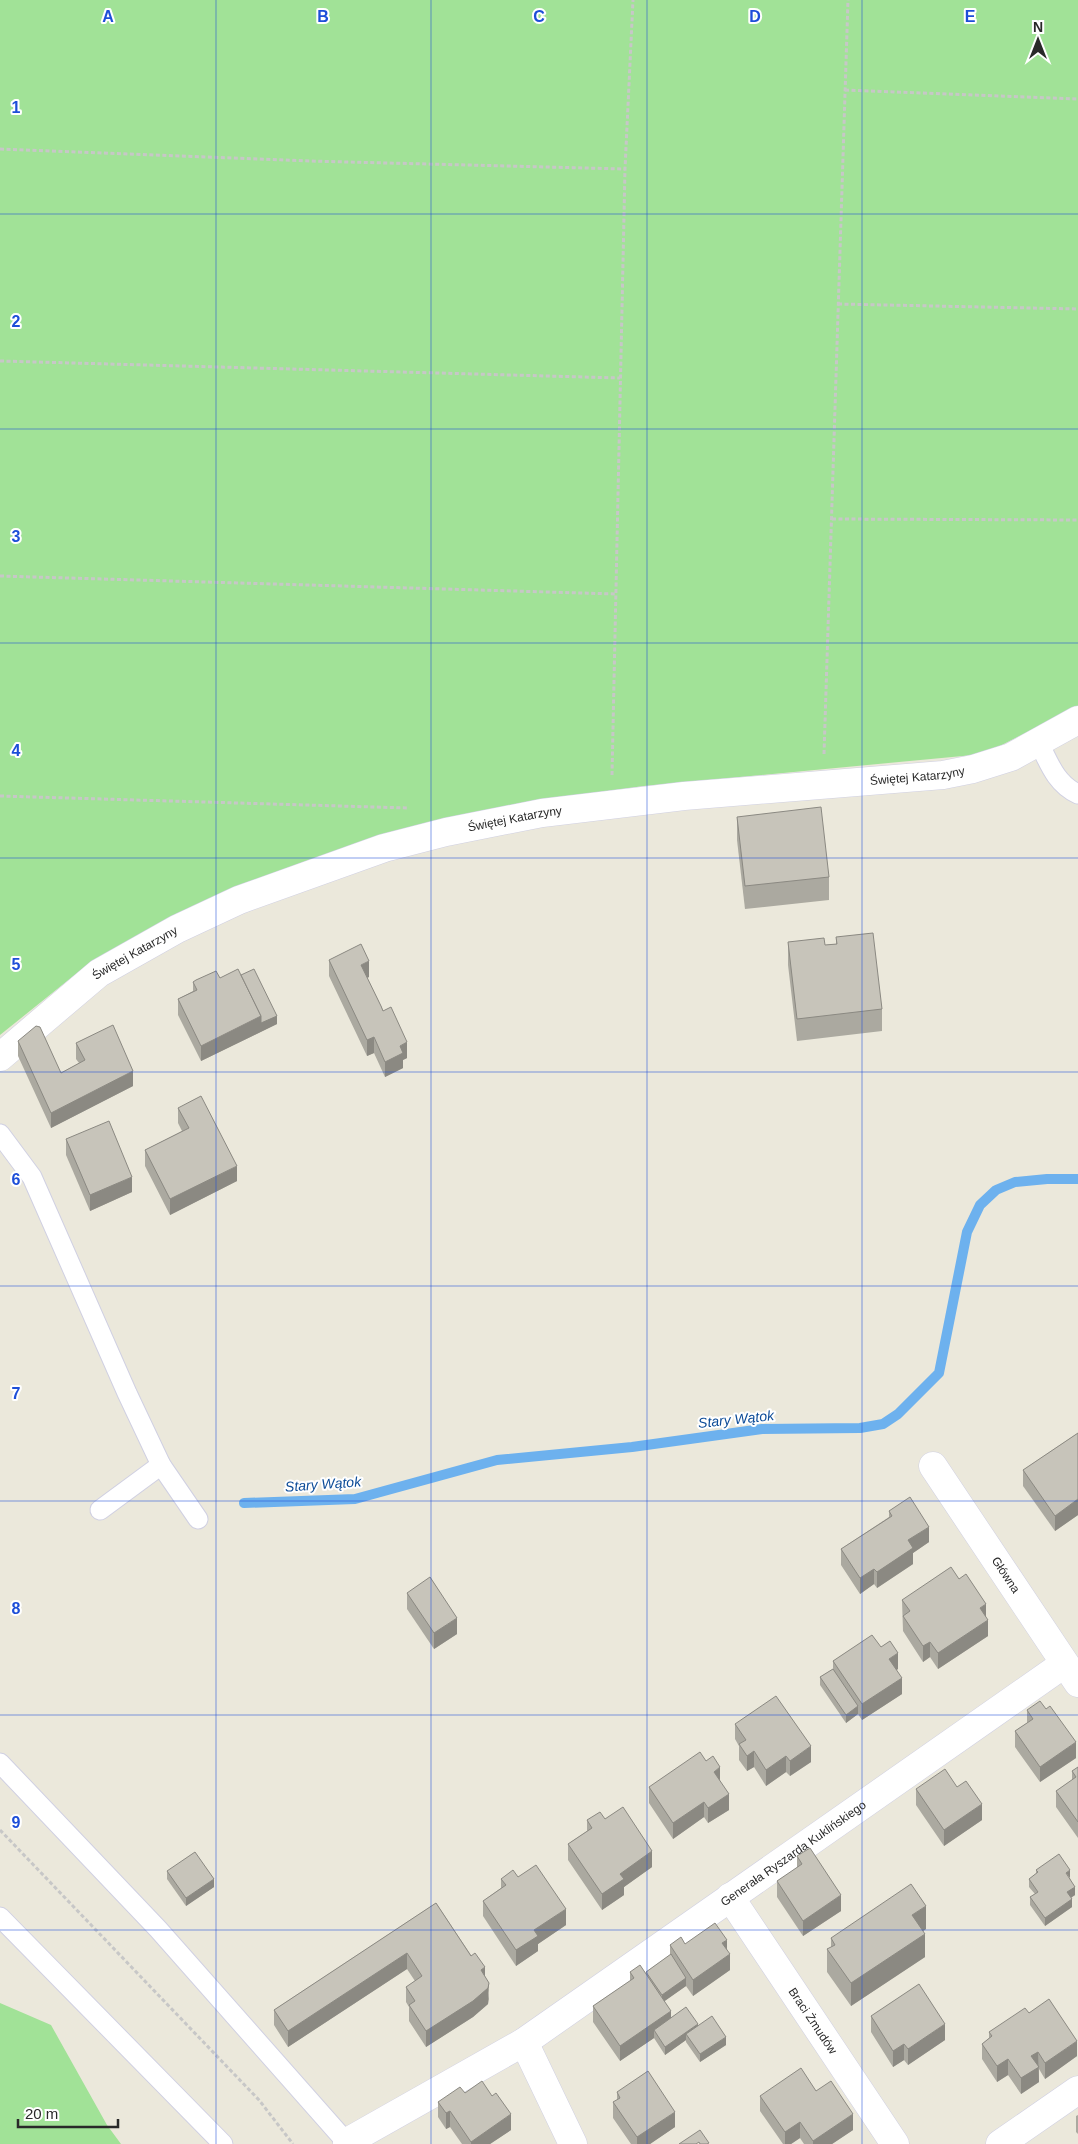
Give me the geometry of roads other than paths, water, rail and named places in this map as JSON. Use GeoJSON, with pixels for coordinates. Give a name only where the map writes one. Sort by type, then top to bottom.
{"type":"FeatureCollection","features":[{"type":"Feature","properties":{"kind":"street","name":"Świętej Katarzyny"},"geometry":{"type":"LineString","coordinates":[[0,1057],[99,973],[177,929],[239,900],[384,848],[446,832],[542,813],[684,796],[943,775],[1012,758],[1078,720]]}},
{"type":"Feature","properties":{"kind":"street","name":"Główna"},"geometry":{"type":"LineString","coordinates":[[933,1466],[1071,1674]]}},
{"type":"Feature","properties":{"kind":"street","name":"Generała Ryszarda Kuklińskiego"},"geometry":{"type":"LineString","coordinates":[[347,2143],[524,2042],[730,1897],[1071,1674]]}},
{"type":"Feature","properties":{"kind":"street","name":"Braci Żmudów"},"geometry":{"type":"LineString","coordinates":[[730,1897],[895,2144]]}},
{"type":"Feature","properties":{"kind":"street"},"geometry":{"type":"LineString","coordinates":[[524,2042],[573,2144]]}},
{"type":"Feature","properties":{"kind":"street"},"geometry":{"type":"LineString","coordinates":[[1000,2144],[1078,2090]]}},
{"type":"Feature","properties":{"kind":"lane"},"geometry":{"type":"LineString","coordinates":[[1039,742],[1056,777],[1068,790],[1078,794]]}},
{"type":"Feature","properties":{"kind":"lane"},"geometry":{"type":"LineString","coordinates":[[0,1134],[32,1177],[127,1393],[161,1465],[198,1519]]}},
{"type":"Feature","properties":{"kind":"lane"},"geometry":{"type":"LineString","coordinates":[[100,1510],[161,1465]]}},
{"type":"Feature","properties":{"kind":"lane"},"geometry":{"type":"LineString","coordinates":[[0,1763],[158,1929],[347,2143]]}},
{"type":"Feature","properties":{"kind":"lane"},"geometry":{"type":"LineString","coordinates":[[0,1917],[223,2144]]}},
{"type":"Feature","properties":{"kind":"waterway","name":"Stary Wątok"},"geometry":{"type":"LineString","coordinates":[[244,1503],[355,1499],[497,1460],[632,1447],[762,1429],[860,1428],[883,1424],[898,1414],[939,1373],[967,1232],[980,1205],[996,1190],[1015,1182],[1078,1179]]}}]}
